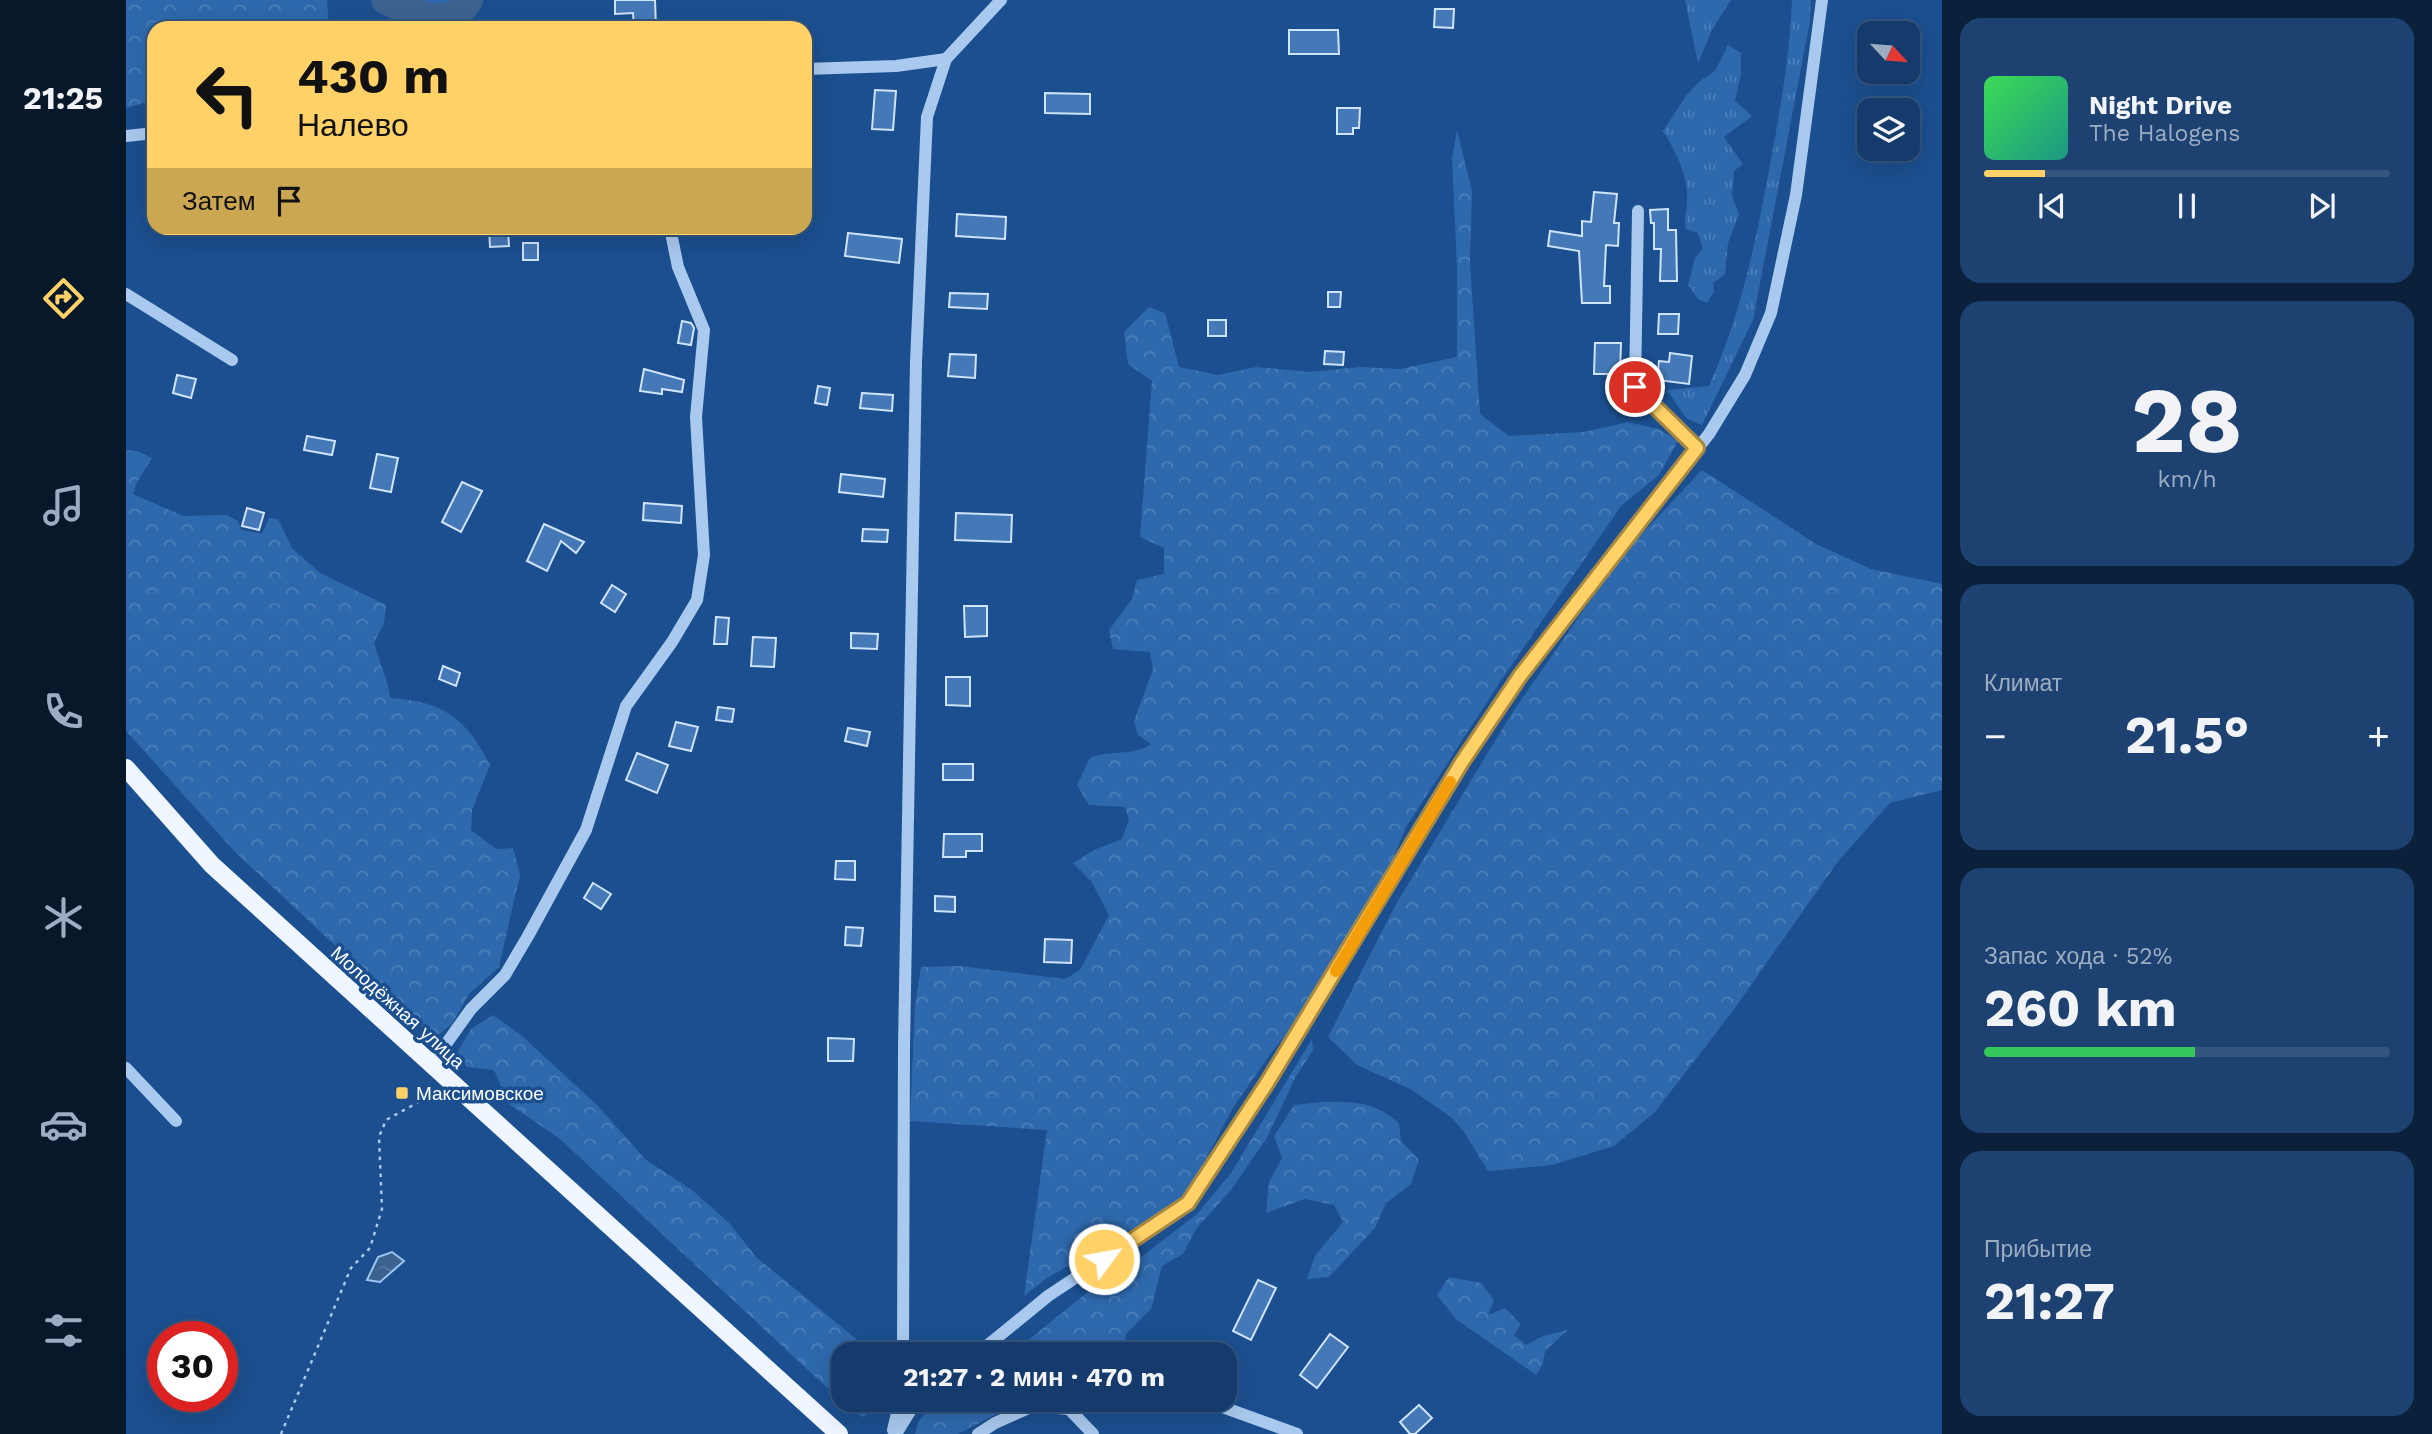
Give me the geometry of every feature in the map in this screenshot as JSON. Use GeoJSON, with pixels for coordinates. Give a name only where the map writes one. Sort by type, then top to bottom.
{"type":"FeatureCollection","features":[{"type":"Feature","properties":{"kind":"main road","name":"Молодёжная улица"},"geometry":{"type":"LineString","coordinates":[[126,768],[212,865],[839,1434]]}},
{"type":"Feature","properties":{"kind":"street"},"geometry":{"type":"LineString","coordinates":[[903,1342],[904,1059],[916,362],[927,117],[946,59],[1001,0]]}},
{"type":"Feature","properties":{"kind":"street"},"geometry":{"type":"LineString","coordinates":[[992,1342],[1048,1296],[1188,1203],[1232,1139],[1462,762],[1498,708],[1535,654],[1697,448],[1745,375],[1771,313],[1796,195],[1822,0]]}},
{"type":"Feature","properties":{"kind":"street"},"geometry":{"type":"LineString","coordinates":[[812,69],[896,66],[946,59]]}},
{"type":"Feature","properties":{"kind":"street"},"geometry":{"type":"LineString","coordinates":[[126,136],[147,134]]}},
{"type":"Feature","properties":{"kind":"street"},"geometry":{"type":"LineString","coordinates":[[1638,211],[1635,387],[1697,448]]}},
{"type":"Feature","properties":{"kind":"street"},"geometry":{"type":"LineString","coordinates":[[431,1065],[471,1009],[505,975],[528,936],[586,830],[626,706],[672,642],[697,600],[704,555],[696,417],[704,330],[678,267],[671,235]]}},
{"type":"Feature","properties":{"kind":"street"},"geometry":{"type":"LineString","coordinates":[[126,294],[232,360]]}},
{"type":"Feature","properties":{"kind":"street"},"geometry":{"type":"LineString","coordinates":[[126,1068],[176,1121]]}},
{"type":"Feature","properties":{"kind":"street"},"geometry":{"type":"LineString","coordinates":[[894,1434],[898,1412]]}},
{"type":"Feature","properties":{"kind":"street"},"geometry":{"type":"LineString","coordinates":[[894,1434],[909,1412]]}},
{"type":"Feature","properties":{"kind":"street"},"geometry":{"type":"LineString","coordinates":[[978,1434],[1020,1412]]}},
{"type":"Feature","properties":{"kind":"street"},"geometry":{"type":"LineString","coordinates":[[1072,1412],[1093,1434]]}},
{"type":"Feature","properties":{"kind":"street"},"geometry":{"type":"LineString","coordinates":[[1236,1412],[1297,1434]]}},
{"type":"Feature","properties":{"kind":"path"},"geometry":{"type":"LineString","coordinates":[[281,1434],[351,1268],[370,1248],[382,1209],[379,1138],[386,1120],[451,1084]]}},
{"type":"Feature","properties":{"kind":"green space"},"geometry":{"type":"Polygon","coordinates":[[[126,0],[327,0],[328,21],[147,21],[147,102],[126,108],[126,0]]]}},
{"type":"Feature","properties":{"kind":"green space"},"geometry":{"type":"Polygon","coordinates":[[[374,0],[473,0],[451,15],[425,18],[374,0]]]}},
{"type":"Feature","properties":{"kind":"green space"},"geometry":{"type":"Polygon","coordinates":[[[1685,0],[1731,0],[1713,28],[1698,63],[1685,0]]]}},
{"type":"Feature","properties":{"kind":"green space"},"geometry":{"type":"Polygon","coordinates":[[[1792,0],[1811,0],[1810,21],[1753,320],[1702,425],[1686,418],[1667,390],[1709,386],[1739,305],[1753,250],[1781,104],[1792,0]]]}},
{"type":"Feature","properties":{"kind":"green space"},"geometry":{"type":"Polygon","coordinates":[[[1728,45],[1741,53],[1741,74],[1735,101],[1752,116],[1724,137],[1743,164],[1734,171],[1732,196],[1739,214],[1728,243],[1725,274],[1713,283],[1714,292],[1707,303],[1698,299],[1688,285],[1695,258],[1703,249],[1698,233],[1686,229],[1686,183],[1676,155],[1663,131],[1686,96],[1700,81],[1715,71],[1728,45]]]}},
{"type":"Feature","properties":{"kind":"green space"},"geometry":{"type":"Polygon","coordinates":[[[1457,130],[1472,191],[1470,263],[1480,414],[1509,436],[1584,432],[1628,422],[1659,429],[1678,441],[1659,475],[1621,506],[1500,682],[1406,827],[1385,879],[1313,1002],[1272,1052],[1234,1106],[1191,1187],[1168,1208],[1047,1278],[1024,1296],[1047,1130],[910,1121],[915,1005],[921,967],[960,966],[1065,979],[1080,970],[1109,915],[1091,881],[1073,863],[1094,850],[1122,839],[1129,819],[1125,807],[1089,805],[1077,785],[1090,758],[1136,750],[1151,744],[1138,735],[1134,721],[1153,669],[1150,652],[1113,649],[1109,630],[1132,599],[1137,580],[1164,574],[1164,548],[1140,537],[1152,381],[1128,364],[1124,332],[1149,307],[1165,313],[1179,367],[1218,375],[1256,367],[1311,372],[1359,367],[1400,369],[1457,357],[1457,269],[1452,158],[1457,130]]]}},
{"type":"Feature","properties":{"kind":"green space"},"geometry":{"type":"Polygon","coordinates":[[[126,450],[137,451],[152,458],[133,494],[183,516],[227,515],[238,521],[241,530],[262,534],[269,518],[278,519],[292,548],[320,573],[386,605],[384,624],[374,642],[390,698],[425,703],[451,715],[472,735],[490,765],[472,810],[471,830],[496,849],[513,848],[520,875],[499,967],[469,994],[452,1024],[434,1038],[235,852],[126,731],[126,450]]]}},
{"type":"Feature","properties":{"kind":"green space"},"geometry":{"type":"Polygon","coordinates":[[[1702,470],[1816,544],[1871,569],[1942,584],[1942,790],[1890,803],[1839,860],[1732,1012],[1655,1112],[1614,1146],[1552,1165],[1488,1171],[1452,1118],[1412,1090],[1357,1065],[1328,1037],[1396,904],[1512,713],[1622,555],[1702,470]]]}},
{"type":"Feature","properties":{"kind":"green space"},"geometry":{"type":"Polygon","coordinates":[[[493,1015],[521,1035],[598,1106],[646,1160],[692,1190],[729,1223],[757,1258],[860,1342],[831,1342],[831,1391],[560,1139],[509,1104],[494,1070],[467,1067],[457,1053],[471,1029],[493,1015]]]}},
{"type":"Feature","properties":{"kind":"green space"},"geometry":{"type":"Polygon","coordinates":[[[1312,1039],[1313,1050],[1295,1078],[1267,1138],[1231,1190],[1196,1229],[1183,1254],[1162,1266],[1151,1309],[1126,1334],[1125,1342],[1026,1342],[1089,1291],[1119,1274],[1197,1214],[1231,1173],[1312,1039]]]}},
{"type":"Feature","properties":{"kind":"green space"},"geometry":{"type":"Polygon","coordinates":[[[1322,1102],[1363,1104],[1381,1110],[1399,1123],[1401,1141],[1419,1160],[1411,1184],[1386,1203],[1375,1228],[1329,1277],[1307,1279],[1315,1256],[1343,1222],[1334,1205],[1305,1199],[1266,1213],[1269,1182],[1282,1158],[1274,1136],[1294,1105],[1322,1102]]]}},
{"type":"Feature","properties":{"kind":"green space"},"geometry":{"type":"Polygon","coordinates":[[[1449,1277],[1481,1283],[1494,1300],[1488,1315],[1505,1308],[1521,1324],[1514,1335],[1526,1345],[1543,1336],[1568,1330],[1545,1351],[1543,1364],[1536,1375],[1456,1319],[1437,1295],[1449,1277]]]}},
{"type":"Feature","properties":{"kind":"green space"},"geometry":{"type":"Polygon","coordinates":[[[856,1412],[872,1412],[862,1417],[856,1412]]]}},
{"type":"Feature","properties":{"kind":"green space"},"geometry":{"type":"Polygon","coordinates":[[[927,1412],[1001,1412],[958,1434],[915,1434],[919,1420],[927,1412]]]}},
{"type":"Feature","properties":{"kind":"water"},"geometry":{"type":"Polygon","coordinates":[[[392,1252],[404,1261],[380,1282],[367,1280],[378,1257],[392,1252]]]}},
{"type":"Feature","properties":{"kind":"building"},"geometry":{"type":"Polygon","coordinates":[[[615,0],[655,0],[656,21],[634,21],[633,13],[615,14],[615,0]]]}},
{"type":"Feature","properties":{"kind":"building"},"geometry":{"type":"Polygon","coordinates":[[[1435,9],[1454,9],[1453,28],[1434,27],[1435,9]]]}},
{"type":"Feature","properties":{"kind":"building"},"geometry":{"type":"Polygon","coordinates":[[[1289,30],[1338,30],[1339,54],[1289,54],[1289,30]]]}},
{"type":"Feature","properties":{"kind":"building"},"geometry":{"type":"Polygon","coordinates":[[[875,90],[896,91],[893,130],[872,129],[875,90]]]}},
{"type":"Feature","properties":{"kind":"building"},"geometry":{"type":"Polygon","coordinates":[[[1045,93],[1090,94],[1090,114],[1045,113],[1045,93]]]}},
{"type":"Feature","properties":{"kind":"building"},"geometry":{"type":"Polygon","coordinates":[[[1337,108],[1360,108],[1359,128],[1353,128],[1353,134],[1337,134],[1337,108]]]}},
{"type":"Feature","properties":{"kind":"building"},"geometry":{"type":"Polygon","coordinates":[[[1594,192],[1617,194],[1614,223],[1619,223],[1618,246],[1606,245],[1604,286],[1610,286],[1610,303],[1582,303],[1579,251],[1548,246],[1550,231],[1582,236],[1582,221],[1591,222],[1594,192]]]}},
{"type":"Feature","properties":{"kind":"building"},"geometry":{"type":"Polygon","coordinates":[[[1668,209],[1668,230],[1676,230],[1677,281],[1660,281],[1661,249],[1654,249],[1654,223],[1651,223],[1650,210],[1668,209]]]}},
{"type":"Feature","properties":{"kind":"building"},"geometry":{"type":"Polygon","coordinates":[[[957,214],[1006,217],[1005,239],[956,236],[957,214]]]}},
{"type":"Feature","properties":{"kind":"building"},"geometry":{"type":"Polygon","coordinates":[[[848,233],[902,239],[899,263],[845,256],[848,233]]]}},
{"type":"Feature","properties":{"kind":"building"},"geometry":{"type":"Polygon","coordinates":[[[489,235],[508,235],[509,246],[490,247],[489,235]]]}},
{"type":"Feature","properties":{"kind":"building"},"geometry":{"type":"Polygon","coordinates":[[[523,243],[538,243],[538,260],[523,260],[523,243]]]}},
{"type":"Feature","properties":{"kind":"building"},"geometry":{"type":"Polygon","coordinates":[[[1328,292],[1341,292],[1340,307],[1328,307],[1328,292]]]}},
{"type":"Feature","properties":{"kind":"building"},"geometry":{"type":"Polygon","coordinates":[[[950,293],[988,294],[987,309],[949,307],[950,293]]]}},
{"type":"Feature","properties":{"kind":"building"},"geometry":{"type":"Polygon","coordinates":[[[1659,314],[1679,314],[1678,334],[1658,334],[1659,314]]]}},
{"type":"Feature","properties":{"kind":"building"},"geometry":{"type":"Polygon","coordinates":[[[1208,320],[1226,320],[1226,336],[1208,336],[1208,320]]]}},
{"type":"Feature","properties":{"kind":"building"},"geometry":{"type":"Polygon","coordinates":[[[682,321],[691,323],[694,328],[691,345],[678,343],[682,321]]]}},
{"type":"Feature","properties":{"kind":"building"},"geometry":{"type":"Polygon","coordinates":[[[1595,343],[1621,343],[1620,374],[1594,374],[1595,343]]]}},
{"type":"Feature","properties":{"kind":"building"},"geometry":{"type":"Polygon","coordinates":[[[1325,351],[1344,352],[1343,365],[1324,364],[1325,351]]]}},
{"type":"Feature","properties":{"kind":"building"},"geometry":{"type":"Polygon","coordinates":[[[1670,353],[1692,356],[1689,384],[1657,380],[1659,361],[1669,362],[1670,353]]]}},
{"type":"Feature","properties":{"kind":"building"},"geometry":{"type":"Polygon","coordinates":[[[950,354],[976,355],[975,378],[948,376],[950,354]]]}},
{"type":"Feature","properties":{"kind":"building"},"geometry":{"type":"Polygon","coordinates":[[[644,369],[684,380],[682,392],[662,389],[662,394],[640,391],[644,369]]]}},
{"type":"Feature","properties":{"kind":"building"},"geometry":{"type":"Polygon","coordinates":[[[177,375],[196,379],[191,398],[173,393],[177,375]]]}},
{"type":"Feature","properties":{"kind":"building"},"geometry":{"type":"Polygon","coordinates":[[[818,386],[830,388],[827,405],[815,403],[818,386]]]}},
{"type":"Feature","properties":{"kind":"building"},"geometry":{"type":"Polygon","coordinates":[[[862,393],[893,395],[892,411],[860,408],[862,393]]]}},
{"type":"Feature","properties":{"kind":"building"},"geometry":{"type":"Polygon","coordinates":[[[307,436],[335,441],[332,455],[304,450],[307,436]]]}},
{"type":"Feature","properties":{"kind":"building"},"geometry":{"type":"Polygon","coordinates":[[[377,454],[398,458],[391,492],[370,488],[377,454]]]}},
{"type":"Feature","properties":{"kind":"building"},"geometry":{"type":"Polygon","coordinates":[[[841,474],[885,479],[883,497],[839,492],[841,474]]]}},
{"type":"Feature","properties":{"kind":"building"},"geometry":{"type":"Polygon","coordinates":[[[462,482],[482,491],[461,532],[442,522],[462,482]]]}},
{"type":"Feature","properties":{"kind":"building"},"geometry":{"type":"Polygon","coordinates":[[[644,503],[682,506],[681,523],[643,520],[644,503]]]}},
{"type":"Feature","properties":{"kind":"building"},"geometry":{"type":"Polygon","coordinates":[[[247,508],[264,513],[259,530],[242,526],[247,508]]]}},
{"type":"Feature","properties":{"kind":"building"},"geometry":{"type":"Polygon","coordinates":[[[956,513],[1012,515],[1011,542],[955,540],[956,513]]]}},
{"type":"Feature","properties":{"kind":"building"},"geometry":{"type":"Polygon","coordinates":[[[544,524],[584,542],[576,553],[561,541],[547,571],[527,561],[544,524]]]}},
{"type":"Feature","properties":{"kind":"building"},"geometry":{"type":"Polygon","coordinates":[[[863,529],[888,530],[887,542],[862,541],[863,529]]]}},
{"type":"Feature","properties":{"kind":"building"},"geometry":{"type":"Polygon","coordinates":[[[612,585],[626,594],[615,612],[601,603],[612,585]]]}},
{"type":"Feature","properties":{"kind":"building"},"geometry":{"type":"Polygon","coordinates":[[[964,606],[987,606],[987,636],[965,637],[964,606]]]}},
{"type":"Feature","properties":{"kind":"building"},"geometry":{"type":"Polygon","coordinates":[[[716,617],[729,618],[727,644],[714,644],[716,617]]]}},
{"type":"Feature","properties":{"kind":"building"},"geometry":{"type":"Polygon","coordinates":[[[851,633],[878,634],[877,649],[851,648],[851,633]]]}},
{"type":"Feature","properties":{"kind":"building"},"geometry":{"type":"Polygon","coordinates":[[[753,637],[776,638],[774,667],[751,666],[753,637]]]}},
{"type":"Feature","properties":{"kind":"building"},"geometry":{"type":"Polygon","coordinates":[[[443,666],[460,673],[456,686],[439,679],[443,666]]]}},
{"type":"Feature","properties":{"kind":"building"},"geometry":{"type":"Polygon","coordinates":[[[946,677],[970,677],[970,706],[946,705],[946,677]]]}},
{"type":"Feature","properties":{"kind":"building"},"geometry":{"type":"Polygon","coordinates":[[[718,707],[734,709],[732,722],[716,720],[718,707]]]}},
{"type":"Feature","properties":{"kind":"building"},"geometry":{"type":"Polygon","coordinates":[[[676,722],[698,727],[691,751],[669,746],[676,722]]]}},
{"type":"Feature","properties":{"kind":"building"},"geometry":{"type":"Polygon","coordinates":[[[848,728],[870,732],[867,746],[845,741],[848,728]]]}},
{"type":"Feature","properties":{"kind":"building"},"geometry":{"type":"Polygon","coordinates":[[[637,753],[668,765],[657,793],[626,780],[637,753]]]}},
{"type":"Feature","properties":{"kind":"building"},"geometry":{"type":"Polygon","coordinates":[[[943,764],[973,764],[973,780],[943,780],[943,764]]]}},
{"type":"Feature","properties":{"kind":"building"},"geometry":{"type":"Polygon","coordinates":[[[944,834],[982,834],[982,851],[966,851],[966,857],[943,857],[944,834]]]}},
{"type":"Feature","properties":{"kind":"building"},"geometry":{"type":"Polygon","coordinates":[[[836,861],[855,861],[855,880],[835,879],[836,861]]]}},
{"type":"Feature","properties":{"kind":"building"},"geometry":{"type":"Polygon","coordinates":[[[593,883],[611,894],[601,909],[584,898],[593,883]]]}},
{"type":"Feature","properties":{"kind":"building"},"geometry":{"type":"Polygon","coordinates":[[[935,896],[955,897],[955,912],[935,911],[935,896]]]}},
{"type":"Feature","properties":{"kind":"building"},"geometry":{"type":"Polygon","coordinates":[[[846,927],[863,928],[861,946],[845,945],[846,927]]]}},
{"type":"Feature","properties":{"kind":"building"},"geometry":{"type":"Polygon","coordinates":[[[1045,939],[1072,940],[1071,963],[1044,962],[1045,939]]]}},
{"type":"Feature","properties":{"kind":"building"},"geometry":{"type":"Polygon","coordinates":[[[828,1038],[854,1039],[853,1061],[828,1061],[828,1038]]]}},
{"type":"Feature","properties":{"kind":"building"},"geometry":{"type":"Polygon","coordinates":[[[1258,1280],[1276,1288],[1251,1340],[1233,1331],[1258,1280]]]}},
{"type":"Feature","properties":{"kind":"building"},"geometry":{"type":"Polygon","coordinates":[[[1330,1334],[1348,1347],[1317,1388],[1300,1375],[1330,1334]]]}},
{"type":"Feature","properties":{"kind":"building"},"geometry":{"type":"Polygon","coordinates":[[[1419,1405],[1432,1418],[1415,1434],[1410,1434],[1400,1422],[1419,1405]]]}},
{"type":"Feature","properties":{"kind":"waterway"},"geometry":{"type":"LineString","coordinates":[[385,0],[417,14],[441,17],[462,10],[469,0]]}},
{"type":"Feature","properties":{"kind":"slow traffic"},"geometry":{"type":"LineString","coordinates":[[1336,971],[1450,782]]}},
{"type":"Feature","properties":{"kind":"place","name":"Максимовское"},"geometry":{"type":"Point","coordinates":[402,1093]}},
{"type":"Feature","properties":{"kind":"route"},"geometry":{"type":"LineString","coordinates":[[1104,1259],[1188,1203],[1267,1083],[1462,762],[1535,654],[1697,448],[1635,387]]}}]}
